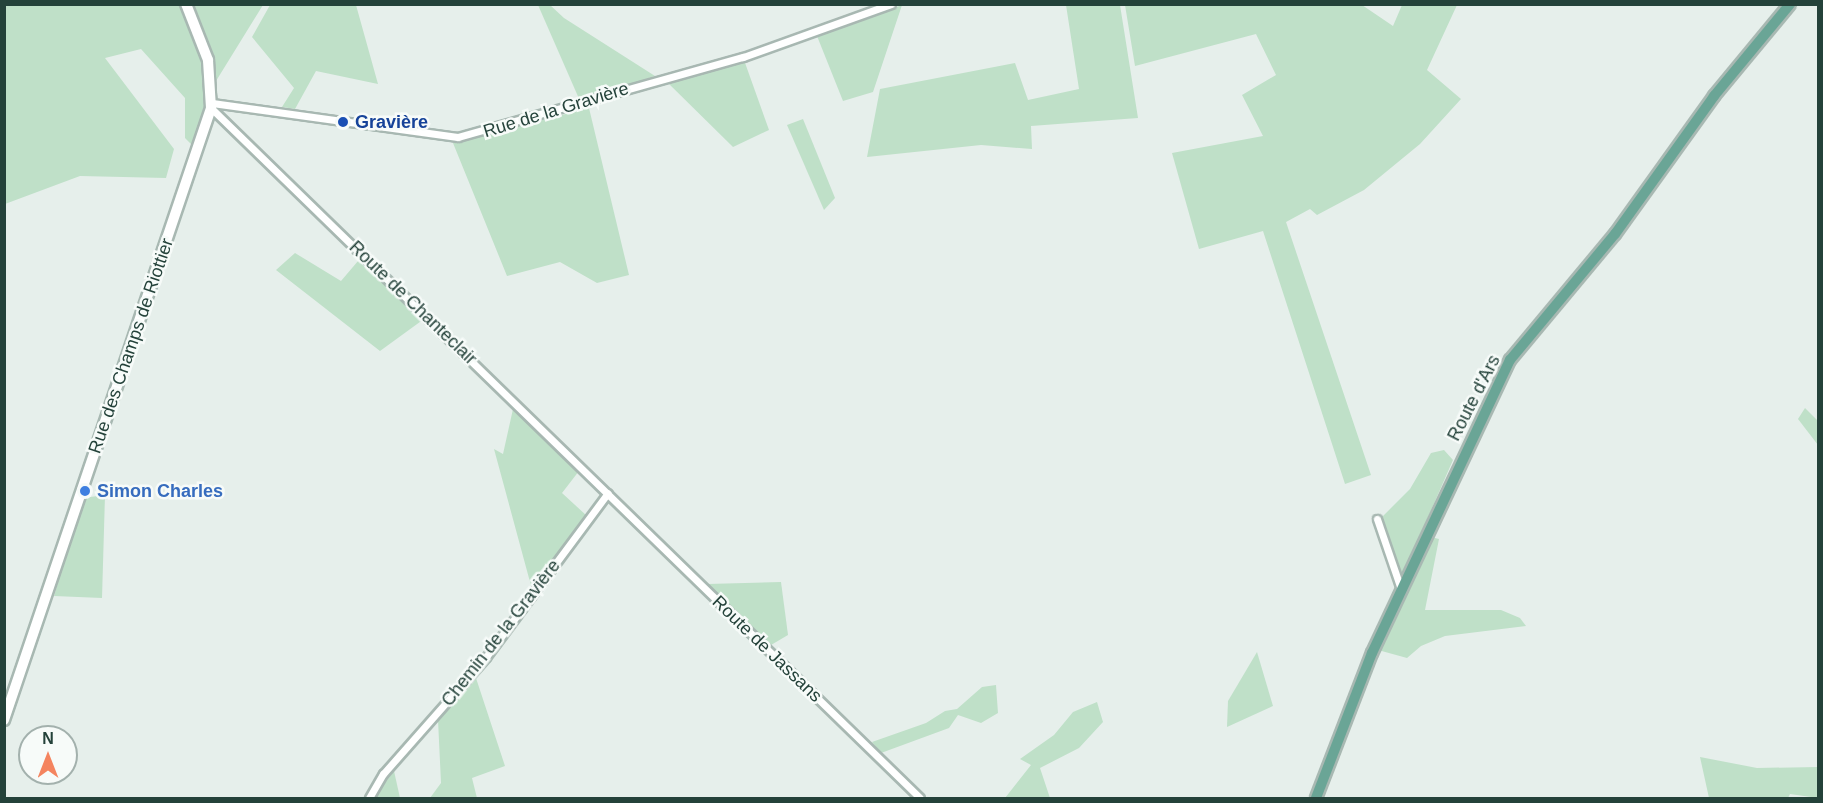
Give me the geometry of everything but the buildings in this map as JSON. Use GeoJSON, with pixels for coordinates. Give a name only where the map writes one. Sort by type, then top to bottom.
{"type":"FeatureCollection","features":[{"type":"Feature","properties":{"kind":"main road","name":"Route d'Ars"},"geometry":{"type":"LineString","coordinates":[[1316,798],[1401,589],[1510,360],[1615,234],[1714,96],[1790,4]]}},
{"type":"Feature","properties":{"kind":"street"},"geometry":{"type":"LineString","coordinates":[[186,4],[208,60],[211,106]]}},
{"type":"Feature","properties":{"kind":"street","name":"Rue de la Gravière"},"geometry":{"type":"LineString","coordinates":[[211,106],[458,137],[743,57],[891,4]]}},
{"type":"Feature","properties":{"kind":"street","name":"Route de Chanteclair"},"geometry":{"type":"LineString","coordinates":[[211,106],[614,500]]}},
{"type":"Feature","properties":{"kind":"street","name":"Rue des Champs de Riottier"},"geometry":{"type":"LineString","coordinates":[[4,720],[211,106]]}},
{"type":"Feature","properties":{"kind":"street","name":"Chemin de la Gravière"},"geometry":{"type":"LineString","coordinates":[[369,798],[383,774],[486,657],[608,493]]}},
{"type":"Feature","properties":{"kind":"street","name":"Route de Jassans"},"geometry":{"type":"LineString","coordinates":[[614,500],[920,798]]}},
{"type":"Feature","properties":{"kind":"street"},"geometry":{"type":"LineString","coordinates":[[1377,519],[1401,589]]}},
{"type":"Feature","properties":{"kind":"green space"},"geometry":{"type":"Polygon","coordinates":[[[5,5],[263,5],[208,94],[192,145],[185,138],[185,98],[141,49],[105,58],[174,149],[166,178],[80,176],[5,204],[5,5]]]}},
{"type":"Feature","properties":{"kind":"green space"},"geometry":{"type":"Polygon","coordinates":[[[270,5],[356,5],[378,84],[316,71],[295,109],[282,107],[294,88],[252,37],[270,5]]]}},
{"type":"Feature","properties":{"kind":"green space"},"geometry":{"type":"Polygon","coordinates":[[[538,5],[550,5],[564,18],[655,76],[580,101],[538,5]]]}},
{"type":"Feature","properties":{"kind":"green space"},"geometry":{"type":"Polygon","coordinates":[[[902,5],[873,92],[843,101],[817,36],[902,5]]]}},
{"type":"Feature","properties":{"kind":"green space"},"geometry":{"type":"Polygon","coordinates":[[[1066,5],[1120,5],[1138,118],[1031,126],[1032,149],[981,145],[867,157],[880,89],[1015,63],[1028,100],[1079,89],[1066,5]]]}},
{"type":"Feature","properties":{"kind":"green space"},"geometry":{"type":"Polygon","coordinates":[[[1125,5],[1362,5],[1393,26],[1402,5],[1457,5],[1427,70],[1461,99],[1420,144],[1364,190],[1317,215],[1310,209],[1286,222],[1371,475],[1345,484],[1263,231],[1199,249],[1172,153],[1263,136],[1242,95],[1276,75],[1256,34],[1135,66],[1125,5]]]}},
{"type":"Feature","properties":{"kind":"green space"},"geometry":{"type":"Polygon","coordinates":[[[744,60],[769,130],[733,147],[666,81],[744,60]]]}},
{"type":"Feature","properties":{"kind":"green space"},"geometry":{"type":"Polygon","coordinates":[[[589,108],[629,275],[597,283],[560,262],[507,276],[453,143],[589,108]]]}},
{"type":"Feature","properties":{"kind":"green space"},"geometry":{"type":"Polygon","coordinates":[[[803,119],[835,198],[824,210],[787,125],[803,119]]]}},
{"type":"Feature","properties":{"kind":"green space"},"geometry":{"type":"Polygon","coordinates":[[[295,253],[341,281],[358,261],[424,319],[380,351],[276,270],[295,253]]]}},
{"type":"Feature","properties":{"kind":"green space"},"geometry":{"type":"Polygon","coordinates":[[[1805,408],[1818,421],[1818,445],[1798,419],[1805,408]]]}},
{"type":"Feature","properties":{"kind":"green space"},"geometry":{"type":"Polygon","coordinates":[[[513,409],[579,471],[562,493],[587,516],[533,593],[494,449],[503,454],[513,409]]]}},
{"type":"Feature","properties":{"kind":"green space"},"geometry":{"type":"Polygon","coordinates":[[[1444,450],[1453,460],[1401,579],[1382,517],[1410,489],[1431,453],[1444,450]]]}},
{"type":"Feature","properties":{"kind":"green space"},"geometry":{"type":"Polygon","coordinates":[[[105,495],[102,598],[54,596],[83,498],[105,495]]]}},
{"type":"Feature","properties":{"kind":"green space"},"geometry":{"type":"Polygon","coordinates":[[[1431,537],[1439,539],[1425,610],[1501,610],[1520,618],[1526,626],[1445,636],[1421,646],[1407,658],[1378,650],[1431,537]]]}},
{"type":"Feature","properties":{"kind":"green space"},"geometry":{"type":"Polygon","coordinates":[[[781,582],[788,635],[771,645],[707,584],[781,582]]]}},
{"type":"Feature","properties":{"kind":"green space"},"geometry":{"type":"Polygon","coordinates":[[[1257,652],[1273,706],[1227,727],[1228,701],[1257,652]]]}},
{"type":"Feature","properties":{"kind":"green space"},"geometry":{"type":"Polygon","coordinates":[[[475,675],[505,766],[472,778],[477,798],[430,798],[441,783],[438,720],[475,675]]]}},
{"type":"Feature","properties":{"kind":"green space"},"geometry":{"type":"Polygon","coordinates":[[[996,685],[998,713],[981,723],[958,715],[949,728],[881,753],[872,742],[926,723],[945,711],[957,709],[982,687],[996,685]]]}},
{"type":"Feature","properties":{"kind":"green space"},"geometry":{"type":"Polygon","coordinates":[[[1097,702],[1103,722],[1079,748],[1040,768],[1050,798],[1005,798],[1031,765],[1020,759],[1054,735],[1073,712],[1097,702]]]}},
{"type":"Feature","properties":{"kind":"green space"},"geometry":{"type":"Polygon","coordinates":[[[1700,757],[1757,768],[1818,767],[1818,798],[1790,794],[1788,798],[1709,798],[1700,757]]]}},
{"type":"Feature","properties":{"kind":"green space"},"geometry":{"type":"Polygon","coordinates":[[[394,771],[400,798],[373,798],[394,771]]]}},
{"type":"Feature","properties":{"kind":"place","name":"Gravière"},"geometry":{"type":"Point","coordinates":[343,122]}},
{"type":"Feature","properties":{"kind":"place","name":"Simon Charles"},"geometry":{"type":"Point","coordinates":[85,491]}}]}
